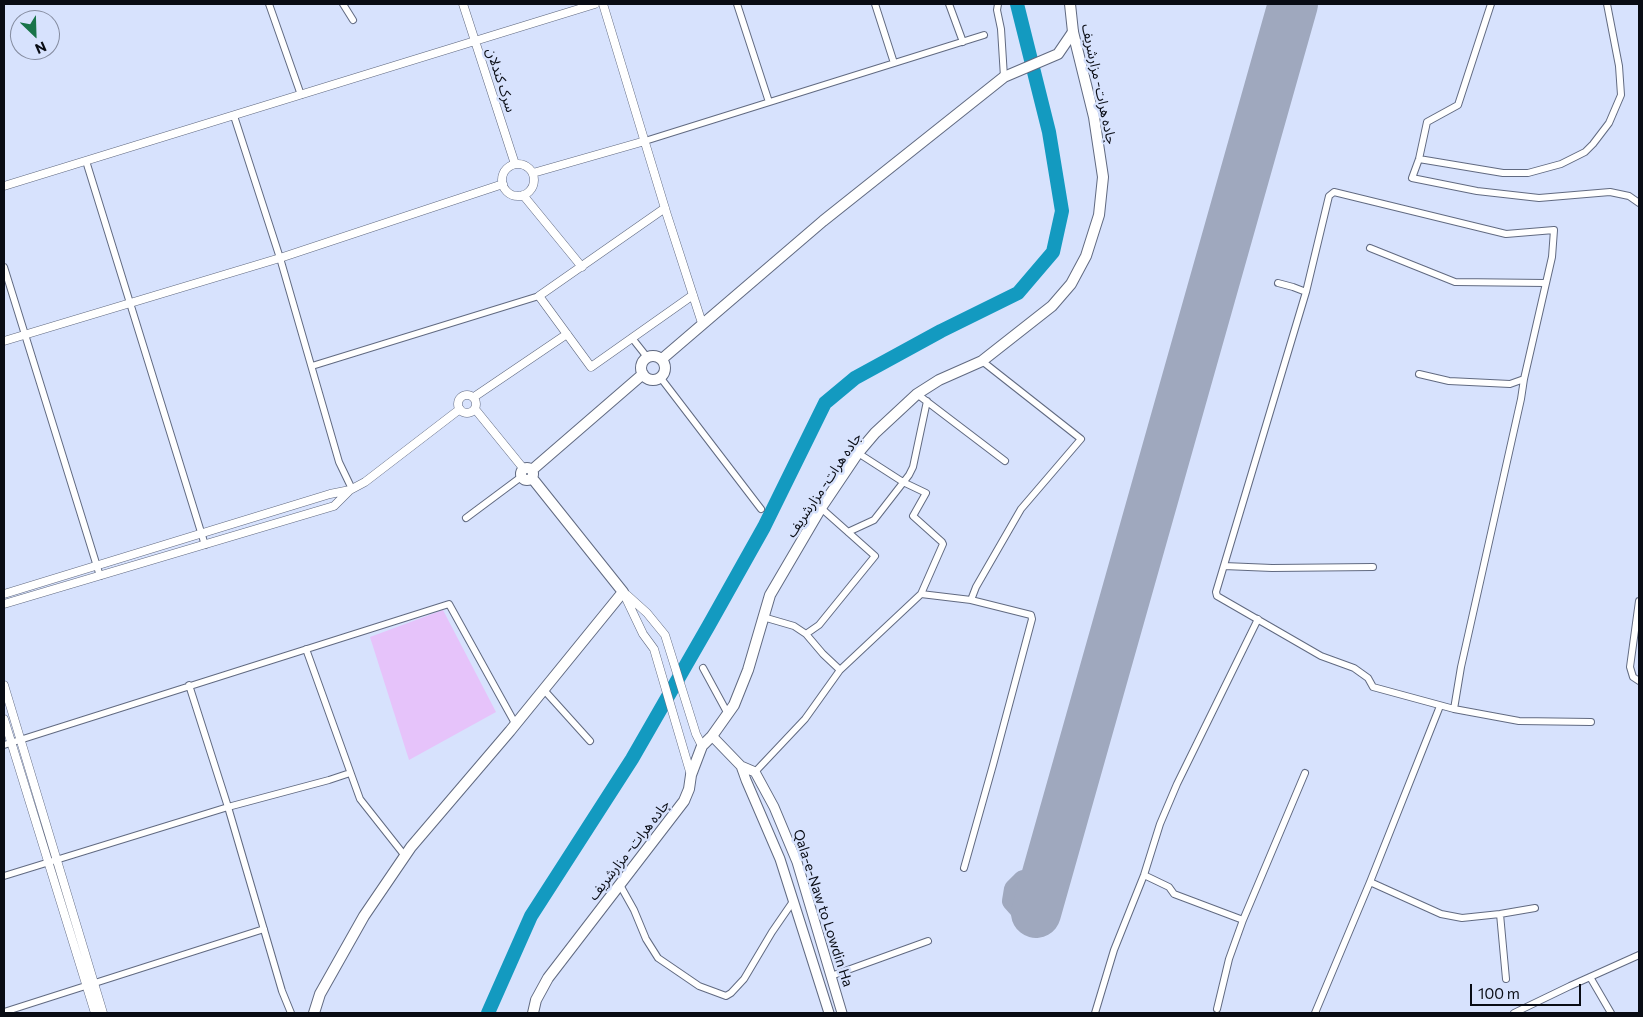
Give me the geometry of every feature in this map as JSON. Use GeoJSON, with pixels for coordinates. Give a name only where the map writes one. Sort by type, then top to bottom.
{"type":"FeatureCollection","features":[{"type":"Feature","properties":{"kind":"main road","name":"جاده هرات- مزارشریف"},"geometry":{"type":"LineString","coordinates":[[533,1013],[536,1000],[548,978],[684,801],[702,746],[712,736],[734,705],[748,670],[770,595],[821,508],[858,453],[875,433],[917,394],[939,380],[982,361],[1052,306],[1071,284],[1086,256],[1099,215],[1103,177],[1094,117],[1073,32],[1070,4]]}},
{"type":"Feature","properties":{"kind":"main road"},"geometry":{"type":"LineString","coordinates":[[662,359],[823,221],[1004,77],[1058,54],[1073,32]]}},
{"type":"Feature","properties":{"kind":"main road"},"geometry":{"type":"LineString","coordinates":[[654,356],[662,359],[665,366],[663,374],[652,380],[645,377],[641,367],[647,357],[654,356]]}},
{"type":"Feature","properties":{"kind":"main road"},"geometry":{"type":"LineString","coordinates":[[314,1013],[320,994],[364,916],[405,856],[516,725],[624,592],[527,473],[643,374]]}},
{"type":"Feature","properties":{"kind":"main road","name":"Qala-e-Naw to Lowdin Ha"},"geometry":{"type":"LineString","coordinates":[[712,736],[741,766],[755,772],[774,807],[797,862],[842,1013]]}},
{"type":"Feature","properties":{"kind":"main road","name":"Qala-e-Naw to Lowdin Ha"},"geometry":{"type":"LineString","coordinates":[[741,766],[780,859],[829,1013]]}},
{"type":"Feature","properties":{"kind":"main road"},"geometry":{"type":"LineString","coordinates":[[808,945],[820,942]]}},
{"type":"Feature","properties":{"kind":"street"},"geometry":{"type":"LineString","coordinates":[[268,4],[301,95]]}},
{"type":"Feature","properties":{"kind":"street"},"geometry":{"type":"LineString","coordinates":[[343,4],[353,20]]}},
{"type":"Feature","properties":{"kind":"street","name":"سرک کندلان"},"geometry":{"type":"LineString","coordinates":[[463,4],[516,164]]}},
{"type":"Feature","properties":{"kind":"street"},"geometry":{"type":"LineString","coordinates":[[4,186],[595,4]]}},
{"type":"Feature","properties":{"kind":"street"},"geometry":{"type":"LineString","coordinates":[[603,4],[702,323]]}},
{"type":"Feature","properties":{"kind":"street"},"geometry":{"type":"LineString","coordinates":[[737,4],[769,102]]}},
{"type":"Feature","properties":{"kind":"street"},"geometry":{"type":"LineString","coordinates":[[875,4],[894,63]]}},
{"type":"Feature","properties":{"kind":"street"},"geometry":{"type":"LineString","coordinates":[[949,4],[963,42]]}},
{"type":"Feature","properties":{"kind":"street"},"geometry":{"type":"LineString","coordinates":[[998,4],[1004,77]]}},
{"type":"Feature","properties":{"kind":"street"},"geometry":{"type":"LineString","coordinates":[[1491,4],[1458,105],[1427,122],[1419,159],[1412,178],[1477,191],[1539,198],[1610,192],[1629,196],[1639,203]]}},
{"type":"Feature","properties":{"kind":"street"},"geometry":{"type":"LineString","coordinates":[[1419,159],[1503,173],[1528,173],[1561,164],[1585,152],[1594,144],[1609,123],[1621,95],[1619,66],[1607,4]]}},
{"type":"Feature","properties":{"kind":"street"},"geometry":{"type":"LineString","coordinates":[[533,174],[645,142],[984,35]]}},
{"type":"Feature","properties":{"kind":"street"},"geometry":{"type":"LineString","coordinates":[[234,116],[280,258],[339,462],[351,490]]}},
{"type":"Feature","properties":{"kind":"street"},"geometry":{"type":"LineString","coordinates":[[86,161],[205,545]]}},
{"type":"Feature","properties":{"kind":"street"},"geometry":{"type":"LineString","coordinates":[[516,164],[526,166],[533,174],[532,189],[523,195],[518,196],[508,193],[502,184],[502,178],[506,169],[516,164]]}},
{"type":"Feature","properties":{"kind":"street"},"geometry":{"type":"LineString","coordinates":[[4,341],[280,258],[502,184]]}},
{"type":"Feature","properties":{"kind":"street"},"geometry":{"type":"LineString","coordinates":[[1454,709],[1461,666],[1552,257],[1554,230],[1506,234],[1334,192],[1329,196],[1306,292],[1216,592],[1217,596],[1321,656],[1354,668],[1368,678],[1373,687],[1440,706],[1454,709],[1519,721],[1591,722]]}},
{"type":"Feature","properties":{"kind":"street"},"geometry":{"type":"LineString","coordinates":[[523,195],[582,267]]}},
{"type":"Feature","properties":{"kind":"street"},"geometry":{"type":"LineString","coordinates":[[312,366],[539,296],[665,208]]}},
{"type":"Feature","properties":{"kind":"street"},"geometry":{"type":"LineString","coordinates":[[1370,248],[1455,282],[1545,283]]}},
{"type":"Feature","properties":{"kind":"street"},"geometry":{"type":"LineString","coordinates":[[4,267],[100,576]]}},
{"type":"Feature","properties":{"kind":"street"},"geometry":{"type":"LineString","coordinates":[[1278,284],[1306,292]]}},
{"type":"Feature","properties":{"kind":"street"},"geometry":{"type":"LineString","coordinates":[[539,296],[591,367],[693,295]]}},
{"type":"Feature","properties":{"kind":"street"},"geometry":{"type":"LineString","coordinates":[[474,398],[567,334]]}},
{"type":"Feature","properties":{"kind":"street"},"geometry":{"type":"LineString","coordinates":[[632,338],[647,357]]}},
{"type":"Feature","properties":{"kind":"street"},"geometry":{"type":"LineString","coordinates":[[971,600],[976,587],[1021,510],[1081,439],[982,361]]}},
{"type":"Feature","properties":{"kind":"street"},"geometry":{"type":"LineString","coordinates":[[1419,374],[1448,381],[1510,384],[1524,379]]}},
{"type":"Feature","properties":{"kind":"street"},"geometry":{"type":"LineString","coordinates":[[660,377],[761,509]]}},
{"type":"Feature","properties":{"kind":"street"},"geometry":{"type":"LineString","coordinates":[[469,394],[474,398],[477,403],[475,409],[469,413],[460,409],[458,403],[463,395],[469,394]]}},
{"type":"Feature","properties":{"kind":"street"},"geometry":{"type":"LineString","coordinates":[[917,394],[1005,461]]}},
{"type":"Feature","properties":{"kind":"street"},"geometry":{"type":"LineString","coordinates":[[848,532],[874,520],[909,475],[913,467],[927,402]]}},
{"type":"Feature","properties":{"kind":"street"},"geometry":{"type":"LineString","coordinates":[[4,604],[334,506],[351,490],[365,482],[460,409]]}},
{"type":"Feature","properties":{"kind":"street"},"geometry":{"type":"LineString","coordinates":[[466,518],[527,473],[475,409]]}},
{"type":"Feature","properties":{"kind":"street"},"geometry":{"type":"LineString","coordinates":[[755,772],[805,720],[840,670],[921,594],[943,544],[913,516],[926,493],[902,482],[858,453]]}},
{"type":"Feature","properties":{"kind":"street"},"geometry":{"type":"LineString","coordinates":[[4,594],[330,494],[351,490]]}},
{"type":"Feature","properties":{"kind":"street"},"geometry":{"type":"LineString","coordinates":[[806,634],[818,625],[874,559],[874,553],[864,547],[821,508]]}},
{"type":"Feature","properties":{"kind":"street"},"geometry":{"type":"LineString","coordinates":[[262,516],[265,527]]}},
{"type":"Feature","properties":{"kind":"street"},"geometry":{"type":"LineString","coordinates":[[1224,566],[1272,568],[1373,567]]}},
{"type":"Feature","properties":{"kind":"street"},"geometry":{"type":"LineString","coordinates":[[624,592],[647,613],[665,636],[692,723],[702,746]]}},
{"type":"Feature","properties":{"kind":"street"},"geometry":{"type":"LineString","coordinates":[[624,592],[643,634],[654,649],[691,776]]}},
{"type":"Feature","properties":{"kind":"street"},"geometry":{"type":"LineString","coordinates":[[921,594],[971,600],[1032,615],[964,868]]}},
{"type":"Feature","properties":{"kind":"street"},"geometry":{"type":"LineString","coordinates":[[1639,601],[1630,668],[1633,677],[1639,681]]}},
{"type":"Feature","properties":{"kind":"street"},"geometry":{"type":"LineString","coordinates":[[7,744],[449,604],[516,725]]}},
{"type":"Feature","properties":{"kind":"street"},"geometry":{"type":"LineString","coordinates":[[763,617],[794,626],[806,634],[840,670]]}},
{"type":"Feature","properties":{"kind":"street"},"geometry":{"type":"LineString","coordinates":[[1095,1013],[1114,950],[1144,875],[1160,824],[1177,784],[1258,619]]}},
{"type":"Feature","properties":{"kind":"street"},"geometry":{"type":"LineString","coordinates":[[306,649],[360,799],[405,856]]}},
{"type":"Feature","properties":{"kind":"street"},"geometry":{"type":"LineString","coordinates":[[703,668],[728,714]]}},
{"type":"Feature","properties":{"kind":"street"},"geometry":{"type":"LineString","coordinates":[[4,685],[56,860],[90,985],[95,1013]]}},
{"type":"Feature","properties":{"kind":"street"},"geometry":{"type":"LineString","coordinates":[[189,685],[228,807],[282,992],[291,1013]]}},
{"type":"Feature","properties":{"kind":"street"},"geometry":{"type":"LineString","coordinates":[[544,690],[590,741]]}},
{"type":"Feature","properties":{"kind":"street"},"geometry":{"type":"LineString","coordinates":[[1315,1013],[1370,882],[1440,706]]}},
{"type":"Feature","properties":{"kind":"street"},"geometry":{"type":"LineString","coordinates":[[4,719],[7,744],[90,985],[103,1013]]}},
{"type":"Feature","properties":{"kind":"street"},"geometry":{"type":"LineString","coordinates":[[4,876],[228,807],[350,773]]}},
{"type":"Feature","properties":{"kind":"street"},"geometry":{"type":"LineString","coordinates":[[1217,1009],[1229,959],[1243,920],[1305,773]]}},
{"type":"Feature","properties":{"kind":"street"},"geometry":{"type":"LineString","coordinates":[[1144,875],[1169,887],[1174,894],[1243,920]]}},
{"type":"Feature","properties":{"kind":"street"},"geometry":{"type":"LineString","coordinates":[[1370,882],[1441,914],[1462,918],[1535,908]]}},
{"type":"Feature","properties":{"kind":"street"},"geometry":{"type":"LineString","coordinates":[[620,885],[634,910],[646,939],[658,958],[699,986],[726,996],[744,979],[794,900]]}},
{"type":"Feature","properties":{"kind":"street"},"geometry":{"type":"LineString","coordinates":[[1500,914],[1506,978]]}},
{"type":"Feature","properties":{"kind":"street"},"geometry":{"type":"LineString","coordinates":[[4,1012],[264,929]]}},
{"type":"Feature","properties":{"kind":"street"},"geometry":{"type":"LineString","coordinates":[[831,976],[928,941]]}},
{"type":"Feature","properties":{"kind":"street"},"geometry":{"type":"LineString","coordinates":[[1514,1013],[1639,955]]}},
{"type":"Feature","properties":{"kind":"street"},"geometry":{"type":"LineString","coordinates":[[1590,977],[1611,1013]]}},
{"type":"Feature","properties":{"kind":"shaded area"},"geometry":{"type":"Polygon","coordinates":[[[443,610],[496,712],[409,760],[370,637],[443,610]]]}},
{"type":"Feature","properties":{"kind":"waterway"},"geometry":{"type":"LineString","coordinates":[[488,1013],[531,916],[632,759],[709,625],[764,527],[825,403],[855,378],[941,331],[1018,293],[1053,252],[1062,211],[1049,132],[1017,4]]}},
{"type":"Feature","properties":{"kind":"taxiway"},"geometry":{"type":"LineString","coordinates":[[1036,913],[1020,910],[1012,901],[1014,889],[1023,880],[1034,878],[1046,881]]}},
{"type":"Feature","properties":{"kind":"runway"},"geometry":{"type":"LineString","coordinates":[[1036,913],[1293,4]]}}]}
